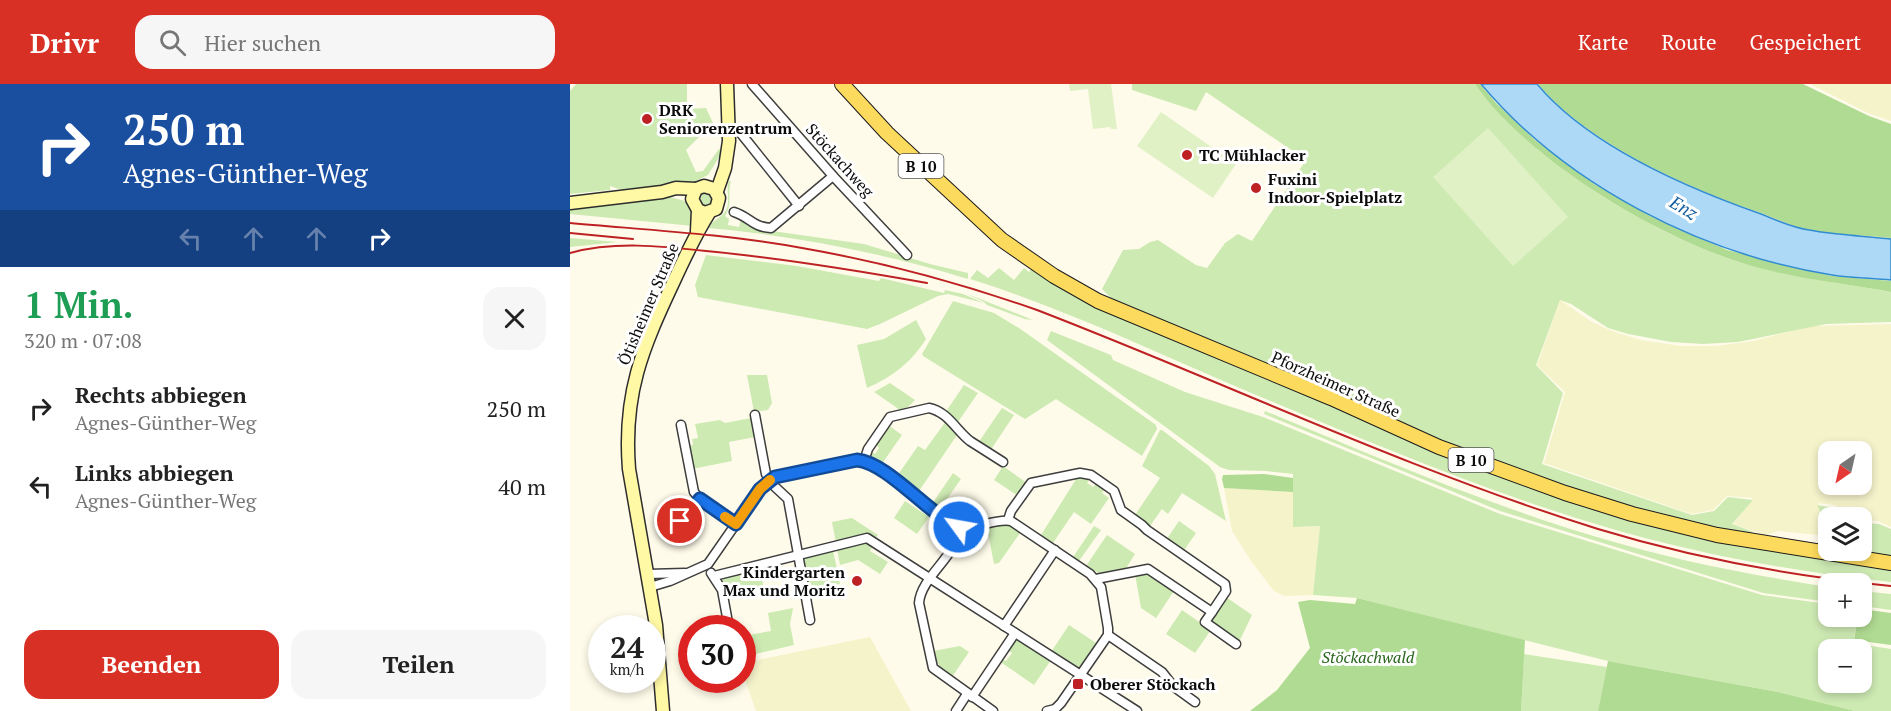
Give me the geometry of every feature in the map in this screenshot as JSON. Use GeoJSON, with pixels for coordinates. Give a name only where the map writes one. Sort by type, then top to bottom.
{"type":"FeatureCollection","features":[{"type":"Feature","properties":{"kind":"main road"},"geometry":{"type":"LineString","coordinates":[[570,203],[662,192],[676,188],[703,198],[727,155],[729,141],[727,84]]}},
{"type":"Feature","properties":{"kind":"main road","name":"Pforzheimer Straße"},"geometry":{"type":"LineString","coordinates":[[842,84],[893,139],[1002,240],[1054,276],[1107,305],[1331,398],[1440,447],[1565,494],[1632,514],[1717,535],[1891,563]]}},
{"type":"Feature","properties":{"kind":"main road","name":"Ötisheimer Straße"},"geometry":{"type":"LineString","coordinates":[[663,711],[656,625],[630,477],[627,446],[629,417],[634,380],[643,350],[697,232],[703,198]]}},
{"type":"Feature","properties":{"kind":"street","name":"Stöckachweg"},"geometry":{"type":"LineString","coordinates":[[753,84],[834,177],[907,255]]}},
{"type":"Feature","properties":{"kind":"street"},"geometry":{"type":"LineString","coordinates":[[739,131],[799,206]]}},
{"type":"Feature","properties":{"kind":"street"},"geometry":{"type":"LineString","coordinates":[[734,212],[742,214],[759,228],[771,228],[834,177]]}},
{"type":"Feature","properties":{"kind":"street"},"geometry":{"type":"LineString","coordinates":[[864,461],[868,449],[891,417],[929,408],[956,425],[968,439],[1003,462]]}},
{"type":"Feature","properties":{"kind":"street"},"geometry":{"type":"LineString","coordinates":[[755,415],[764,467],[770,480],[788,499],[810,620]]}},
{"type":"Feature","properties":{"kind":"street"},"geometry":{"type":"LineString","coordinates":[[681,425],[692,486],[700,499],[736,524]]}},
{"type":"Feature","properties":{"kind":"street"},"geometry":{"type":"LineString","coordinates":[[649,580],[686,573],[705,566],[715,556],[760,489],[770,480],[787,473],[857,460],[864,461],[911,491],[922,503],[959,527],[1008,520],[1096,579],[1101,587],[1108,635],[1053,710]]}},
{"type":"Feature","properties":{"kind":"street"},"geometry":{"type":"LineString","coordinates":[[1008,520],[1011,511],[1031,483],[1080,473],[1091,475],[1114,491],[1121,510],[1225,584],[1226,591],[1205,622],[1236,644]]}},
{"type":"Feature","properties":{"kind":"street"},"geometry":{"type":"LineString","coordinates":[[672,523],[685,519],[700,499]]}},
{"type":"Feature","properties":{"kind":"street"},"geometry":{"type":"LineString","coordinates":[[959,527],[957,541],[922,593],[919,603],[931,665],[935,672],[993,711]]}},
{"type":"Feature","properties":{"kind":"street"},"geometry":{"type":"LineString","coordinates":[[714,576],[867,538],[1137,711]]}},
{"type":"Feature","properties":{"kind":"street"},"geometry":{"type":"LineString","coordinates":[[1004,626],[1055,550]]}},
{"type":"Feature","properties":{"kind":"street"},"geometry":{"type":"LineString","coordinates":[[705,566],[722,590],[727,615]]}},
{"type":"Feature","properties":{"kind":"street"},"geometry":{"type":"LineString","coordinates":[[1096,579],[1148,569],[1212,612]]}},
{"type":"Feature","properties":{"kind":"street"},"geometry":{"type":"LineString","coordinates":[[956,711],[1015,633]]}},
{"type":"Feature","properties":{"kind":"street"},"geometry":{"type":"LineString","coordinates":[[1108,635],[1162,672],[1173,686],[1195,702]]}},
{"type":"Feature","properties":{"kind":"shaded area"},"geometry":{"type":"Polygon","coordinates":[[[1810,84],[1891,84],[1891,121],[1870,114],[1810,84]]]}},
{"type":"Feature","properties":{"kind":"shaded area"},"geometry":{"type":"Polygon","coordinates":[[[1560,300],[1592,322],[1612,331],[1641,340],[1681,346],[1716,346],[1753,341],[1811,326],[1891,324],[1891,527],[1872,521],[1872,507],[1838,507],[1818,503],[1818,535],[1779,531],[1765,535],[1733,524],[1753,498],[1727,496],[1713,510],[1691,514],[1544,463],[1565,392],[1537,365],[1560,300]]]}},
{"type":"Feature","properties":{"kind":"shaded area"},"geometry":{"type":"Polygon","coordinates":[[[1224,488],[1293,492],[1294,527],[1320,526],[1313,595],[1284,596],[1274,591],[1232,531],[1224,488]]]}},
{"type":"Feature","properties":{"kind":"shaded area"},"geometry":{"type":"Polygon","coordinates":[[[870,637],[911,711],[756,711],[750,693],[756,693],[756,660],[870,637]]]}},
{"type":"Feature","properties":{"kind":"green space"},"geometry":{"type":"Polygon","coordinates":[[[576,84],[687,84],[687,109],[706,108],[713,123],[686,150],[696,172],[703,171],[719,149],[722,150],[721,154],[708,175],[694,182],[622,190],[610,186],[610,190],[570,194],[570,91],[576,84]]]}},
{"type":"Feature","properties":{"kind":"green space"},"geometry":{"type":"Polygon","coordinates":[[[1069,84],[1111,84],[1117,129],[1110,127],[1093,129],[1088,89],[1070,91],[1069,84]]]}},
{"type":"Feature","properties":{"kind":"green space"},"geometry":{"type":"Polygon","coordinates":[[[1132,84],[1475,84],[1504,119],[1527,141],[1583,183],[1646,222],[1678,238],[1739,262],[1795,276],[1891,292],[1891,322],[1826,324],[1738,342],[1703,344],[1671,342],[1608,328],[1571,304],[1560,300],[1536,365],[1563,393],[1542,464],[1692,515],[1714,511],[1728,497],[1753,500],[1732,524],[1754,532],[1737,535],[1646,512],[1488,461],[1118,305],[1102,289],[1123,250],[1139,249],[1158,240],[1196,265],[1207,268],[1225,243],[1238,234],[1252,241],[1306,160],[1206,92],[1196,111],[1132,90],[1132,84]]]}},
{"type":"Feature","properties":{"kind":"green space"},"geometry":{"type":"Polygon","coordinates":[[[1475,84],[1480,84],[1496,103],[1535,140],[1594,184],[1650,216],[1727,250],[1832,276],[1891,281],[1891,292],[1758,268],[1709,251],[1646,221],[1583,184],[1554,163],[1504,119],[1475,84]]]}},
{"type":"Feature","properties":{"kind":"green space"},"geometry":{"type":"Polygon","coordinates":[[[1538,84],[1803,84],[1869,116],[1891,124],[1891,238],[1803,229],[1702,191],[1611,145],[1559,106],[1538,84]]]}},
{"type":"Feature","properties":{"kind":"green space","name":"TC Mühlacker"},"geometry":{"type":"Polygon","coordinates":[[[1161,112],[1236,164],[1213,198],[1137,146],[1161,112]]]}},
{"type":"Feature","properties":{"kind":"green space"},"geometry":{"type":"Polygon","coordinates":[[[1488,128],[1568,217],[1513,266],[1433,177],[1488,128]]]}},
{"type":"Feature","properties":{"kind":"green space"},"geometry":{"type":"Polygon","coordinates":[[[729,181],[731,181],[729,203],[725,216],[729,219],[728,225],[739,227],[741,219],[758,229],[864,244],[968,273],[968,279],[904,261],[840,247],[708,228],[726,210],[729,181]]]}},
{"type":"Feature","properties":{"kind":"green space"},"geometry":{"type":"Polygon","coordinates":[[[707,191],[714,196],[712,205],[702,207],[698,196],[707,191]]]}},
{"type":"Feature","properties":{"kind":"green space"},"geometry":{"type":"Polygon","coordinates":[[[667,196],[685,201],[692,212],[693,226],[570,214],[570,207],[667,196]]]}},
{"type":"Feature","properties":{"kind":"green space"},"geometry":{"type":"Polygon","coordinates":[[[570,238],[618,242],[570,247],[570,238]]]}},
{"type":"Feature","properties":{"kind":"green space"},"geometry":{"type":"Polygon","coordinates":[[[706,255],[797,266],[879,281],[881,278],[944,293],[945,290],[963,294],[984,303],[948,294],[938,296],[867,329],[698,297],[695,285],[706,255]]]}},
{"type":"Feature","properties":{"kind":"green space"},"geometry":{"type":"Polygon","coordinates":[[[999,268],[1014,280],[1024,268],[1029,272],[1031,269],[1070,292],[1518,483],[1818,551],[1818,561],[1860,561],[1891,568],[1891,582],[1872,580],[1872,573],[1818,573],[1706,553],[1599,525],[1512,497],[1341,430],[1079,319],[970,279],[977,270],[988,278],[999,268]]]}},
{"type":"Feature","properties":{"kind":"green space"},"geometry":{"type":"Polygon","coordinates":[[[965,293],[1033,320],[987,305],[965,293]]]}},
{"type":"Feature","properties":{"kind":"green space"},"geometry":{"type":"Polygon","coordinates":[[[953,301],[994,313],[1019,328],[1156,425],[1157,429],[1142,456],[1056,399],[1025,419],[923,356],[922,354],[953,301]]]}},
{"type":"Feature","properties":{"kind":"green space"},"geometry":{"type":"Polygon","coordinates":[[[916,320],[926,339],[901,368],[867,388],[857,345],[884,339],[916,320]]]}},
{"type":"Feature","properties":{"kind":"green space"},"geometry":{"type":"Polygon","coordinates":[[[1051,331],[1111,355],[1113,360],[1185,392],[1263,417],[1500,514],[1762,595],[1818,603],[1818,627],[1856,627],[1854,639],[1818,639],[1818,693],[1872,693],[1872,646],[1891,649],[1891,711],[1855,711],[1778,692],[1608,661],[1357,598],[1313,595],[1320,526],[1293,527],[1293,474],[1229,470],[1220,467],[1047,340],[1051,331]]]}},
{"type":"Feature","properties":{"kind":"green space"},"geometry":{"type":"Polygon","coordinates":[[[747,375],[767,375],[772,403],[768,410],[754,412],[747,375]]]}},
{"type":"Feature","properties":{"kind":"green space"},"geometry":{"type":"Polygon","coordinates":[[[890,383],[915,400],[908,407],[900,410],[874,392],[890,383]]]}},
{"type":"Feature","properties":{"kind":"green space"},"geometry":{"type":"Polygon","coordinates":[[[964,385],[978,393],[958,422],[945,413],[964,385]]]}},
{"type":"Feature","properties":{"kind":"green space"},"geometry":{"type":"Polygon","coordinates":[[[1002,408],[1014,415],[990,451],[978,443],[1002,408]]]}},
{"type":"Feature","properties":{"kind":"green space"},"geometry":{"type":"Polygon","coordinates":[[[1265,411],[1388,462],[1554,524],[1654,553],[1818,585],[1818,601],[1763,593],[1500,511],[1264,414],[1265,411]]]}},
{"type":"Feature","properties":{"kind":"green space"},"geometry":{"type":"Polygon","coordinates":[[[751,418],[755,437],[729,442],[732,461],[692,469],[688,446],[693,445],[692,439],[698,438],[695,424],[720,420],[725,423],[751,418]]]}},
{"type":"Feature","properties":{"kind":"green space"},"geometry":{"type":"Polygon","coordinates":[[[946,421],[954,427],[952,431],[957,435],[919,491],[897,476],[918,446],[925,450],[946,421]]]}},
{"type":"Feature","properties":{"kind":"green space"},"geometry":{"type":"Polygon","coordinates":[[[888,425],[902,435],[881,465],[872,459],[870,451],[875,454],[879,448],[875,444],[888,425]]]}},
{"type":"Feature","properties":{"kind":"green space"},"geometry":{"type":"Polygon","coordinates":[[[1160,430],[1209,466],[1215,474],[1226,521],[1182,493],[1168,514],[1162,509],[1150,526],[1135,515],[1160,478],[1142,466],[1160,430]]]}},
{"type":"Feature","properties":{"kind":"green space"},"geometry":{"type":"Polygon","coordinates":[[[1003,466],[1027,483],[1018,496],[994,480],[1003,466]]]}},
{"type":"Feature","properties":{"kind":"green space"},"geometry":{"type":"Polygon","coordinates":[[[953,473],[961,479],[940,509],[932,504],[953,473]]]}},
{"type":"Feature","properties":{"kind":"green space"},"geometry":{"type":"Polygon","coordinates":[[[1264,474],[1293,478],[1293,492],[1224,488],[1223,475],[1264,474]]]}},
{"type":"Feature","properties":{"kind":"green space"},"geometry":{"type":"Polygon","coordinates":[[[1078,476],[1090,478],[1087,483],[1093,487],[1097,483],[1105,489],[1102,493],[1109,498],[1091,524],[1074,512],[1053,543],[1041,535],[1078,476]]]}},
{"type":"Feature","properties":{"kind":"green space"},"geometry":{"type":"Polygon","coordinates":[[[905,501],[929,517],[917,534],[894,518],[905,501]]]}},
{"type":"Feature","properties":{"kind":"green space"},"geometry":{"type":"Polygon","coordinates":[[[852,518],[878,535],[875,539],[836,543],[832,522],[852,518]]]}},
{"type":"Feature","properties":{"kind":"green space"},"geometry":{"type":"Polygon","coordinates":[[[1179,521],[1196,533],[1183,552],[1166,540],[1179,521]]]}},
{"type":"Feature","properties":{"kind":"green space"},"geometry":{"type":"Polygon","coordinates":[[[1872,524],[1891,529],[1891,559],[1872,554],[1872,524]]]}},
{"type":"Feature","properties":{"kind":"green space"},"geometry":{"type":"Polygon","coordinates":[[[1011,526],[1020,533],[999,563],[994,564],[987,528],[1011,526]]]}},
{"type":"Feature","properties":{"kind":"green space"},"geometry":{"type":"Polygon","coordinates":[[[1094,526],[1101,530],[1079,561],[1073,557],[1094,526]]]}},
{"type":"Feature","properties":{"kind":"green space"},"geometry":{"type":"Polygon","coordinates":[[[1107,535],[1135,554],[1125,570],[1100,574],[1086,566],[1107,535]]]}},
{"type":"Feature","properties":{"kind":"green space"},"geometry":{"type":"Polygon","coordinates":[[[867,542],[873,546],[870,551],[888,562],[880,574],[858,560],[840,565],[837,549],[867,542]]]}},
{"type":"Feature","properties":{"kind":"green space"},"geometry":{"type":"Polygon","coordinates":[[[833,550],[840,584],[808,590],[802,558],[833,550]]]}},
{"type":"Feature","properties":{"kind":"green space"},"geometry":{"type":"Polygon","coordinates":[[[760,568],[764,589],[728,596],[722,577],[760,568]]]}},
{"type":"Feature","properties":{"kind":"green space"},"geometry":{"type":"Polygon","coordinates":[[[1143,572],[1174,591],[1156,618],[1141,608],[1135,574],[1143,572]]]}},
{"type":"Feature","properties":{"kind":"green space"},"geometry":{"type":"Polygon","coordinates":[[[1872,592],[1891,594],[1891,610],[1872,607],[1872,592]]]}},
{"type":"Feature","properties":{"kind":"green space"},"geometry":{"type":"Polygon","coordinates":[[[1226,597],[1252,615],[1239,642],[1209,621],[1226,597]]]}},
{"type":"Feature","properties":{"kind":"green space","name":"Stöckachwald"},"geometry":{"type":"Polygon","coordinates":[[[1357,598],[1525,640],[1521,711],[1250,711],[1277,690],[1310,648],[1298,602],[1310,600],[1355,604],[1357,598]]]}},
{"type":"Feature","properties":{"kind":"green space"},"geometry":{"type":"Polygon","coordinates":[[[793,608],[790,624],[794,645],[756,654],[756,634],[771,631],[768,613],[793,608]]]}},
{"type":"Feature","properties":{"kind":"green space"},"geometry":{"type":"Polygon","coordinates":[[[1182,610],[1211,630],[1195,653],[1166,634],[1182,610]]]}},
{"type":"Feature","properties":{"kind":"green space"},"geometry":{"type":"Polygon","coordinates":[[[1872,610],[1891,613],[1891,645],[1872,642],[1872,639],[1854,639],[1856,627],[1872,627],[1872,610]]]}},
{"type":"Feature","properties":{"kind":"green space"},"geometry":{"type":"Polygon","coordinates":[[[1069,625],[1096,643],[1078,670],[1051,652],[1069,625]]]}},
{"type":"Feature","properties":{"kind":"green space"},"geometry":{"type":"Polygon","coordinates":[[[1016,637],[1051,660],[1034,685],[999,661],[1001,659],[1006,661],[1012,653],[1007,650],[1016,637]]]}},
{"type":"Feature","properties":{"kind":"green space"},"geometry":{"type":"Polygon","coordinates":[[[960,646],[969,652],[952,677],[940,666],[933,651],[960,646]]]}},
{"type":"Feature","properties":{"kind":"green space"},"geometry":{"type":"Polygon","coordinates":[[[1524,654],[1607,667],[1598,711],[1521,711],[1524,654]]]}},
{"type":"Feature","properties":{"kind":"green space"},"geometry":{"type":"Polygon","coordinates":[[[1608,661],[1778,692],[1855,711],[1598,711],[1608,661]]]}},
{"type":"Feature","properties":{"kind":"water","name":"Enz"},"geometry":{"type":"Polygon","coordinates":[[[1481,84],[1537,84],[1558,106],[1583,126],[1640,162],[1671,178],[1785,224],[1819,232],[1891,239],[1891,280],[1846,277],[1783,265],[1734,251],[1686,232],[1640,210],[1595,184],[1515,121],[1481,84]]]}},
{"type":"Feature","properties":{"kind":"railway"},"geometry":{"type":"LineString","coordinates":[[570,223],[773,243],[921,274],[1037,310],[1456,480],[1598,529],[1670,549],[1743,565],[1891,586]]}},
{"type":"Feature","properties":{"kind":"railway"},"geometry":{"type":"LineString","coordinates":[[570,233],[633,239]]}},
{"type":"Feature","properties":{"kind":"railway"},"geometry":{"type":"LineString","coordinates":[[570,253],[621,246],[672,248],[789,261],[927,283]]}},
{"type":"Feature","properties":{"kind":"slow traffic"},"geometry":{"type":"LineString","coordinates":[[725,517],[736,524],[760,489],[770,480]]}},
{"type":"Feature","properties":{"kind":"place","name":"DRK Seniorenzentrum"},"geometry":{"type":"Point","coordinates":[647,119]}},
{"type":"Feature","properties":{"kind":"place","name":"TC Mühlacker"},"geometry":{"type":"Point","coordinates":[1187,155]}},
{"type":"Feature","properties":{"kind":"place","name":"Fuxini Indoor-Spielplatz"},"geometry":{"type":"Point","coordinates":[1256,188]}},
{"type":"Feature","properties":{"kind":"place","name":"Kindergarten Max und Moritz"},"geometry":{"type":"Point","coordinates":[857,581]}},
{"type":"Feature","properties":{"kind":"place","name":"Oberer Stöckach"},"geometry":{"type":"Point","coordinates":[1078,684]}},
{"type":"Feature","properties":{"kind":"route"},"geometry":{"type":"LineString","coordinates":[[680,521],[685,519],[700,499],[736,524],[760,489],[775,477],[857,460],[870,464],[911,491],[920,502],[959,527]]}}]}
